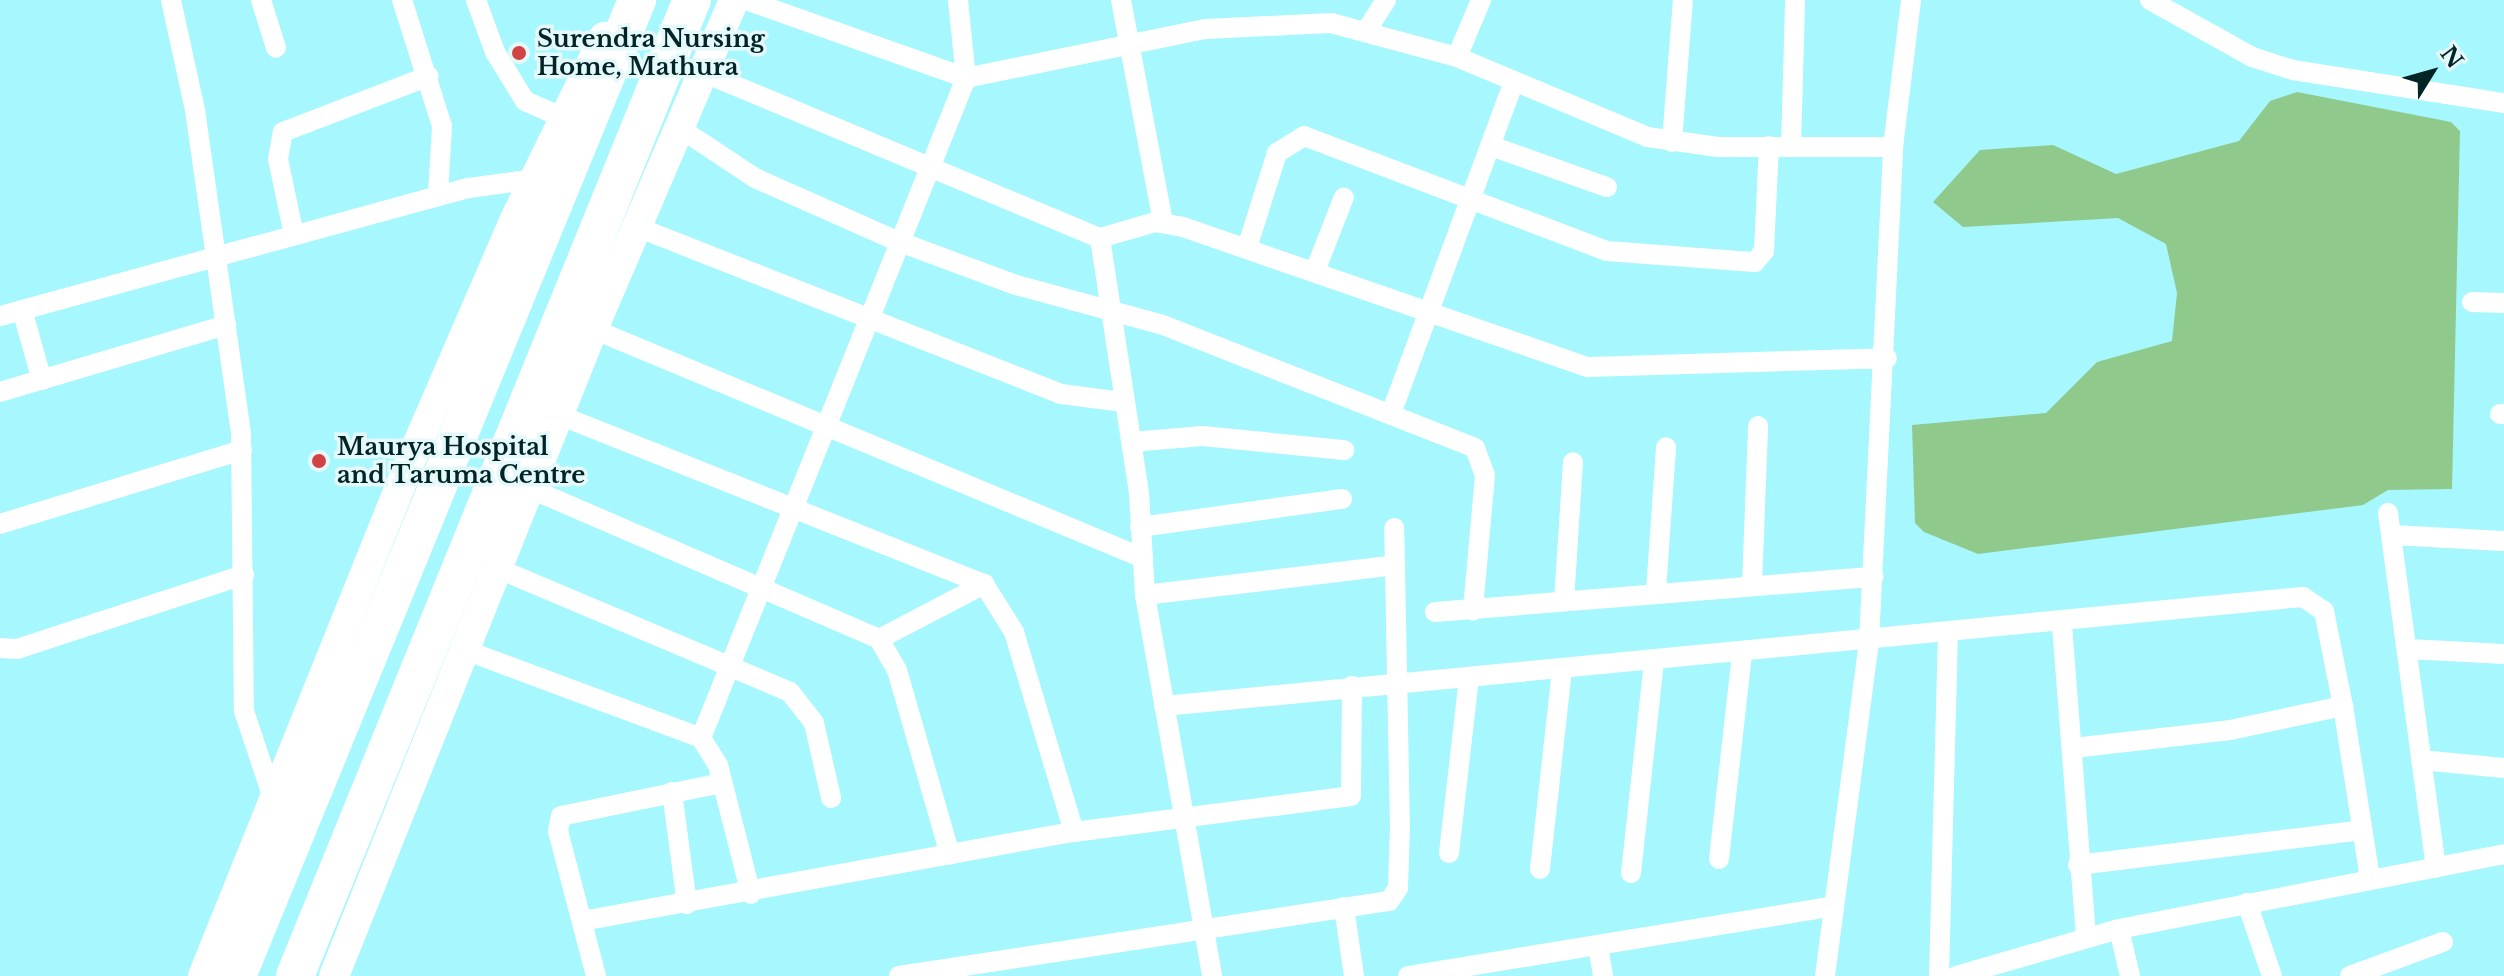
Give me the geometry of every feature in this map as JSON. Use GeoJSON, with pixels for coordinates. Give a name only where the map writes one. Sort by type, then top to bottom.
{"type":"FeatureCollection","features":[{"type":"Feature","properties":{"kind":"highway"},"geometry":{"type":"LineString","coordinates":[[237,976],[637,0]]}},
{"type":"Feature","properties":{"kind":"highway"},"geometry":{"type":"LineString","coordinates":[[295,976],[692,0]]}},
{"type":"Feature","properties":{"kind":"street"},"geometry":{"type":"LineString","coordinates":[[171,0],[216,256],[242,450],[244,711],[272,795]]}},
{"type":"Feature","properties":{"kind":"street"},"geometry":{"type":"LineString","coordinates":[[261,0],[276,48]]}},
{"type":"Feature","properties":{"kind":"street"},"geometry":{"type":"LineString","coordinates":[[402,0],[429,76],[442,126],[438,196]]}},
{"type":"Feature","properties":{"kind":"street"},"geometry":{"type":"LineString","coordinates":[[476,0],[495,52],[525,101],[564,118]]}},
{"type":"Feature","properties":{"kind":"street"},"geometry":{"type":"LineString","coordinates":[[203,976],[272,795],[534,179],[618,0]]}},
{"type":"Feature","properties":{"kind":"street"},"geometry":{"type":"LineString","coordinates":[[334,976],[593,329],[700,71],[734,0]]}},
{"type":"Feature","properties":{"kind":"street"},"geometry":{"type":"LineString","coordinates":[[746,0],[966,78],[1128,44],[1263,21],[1368,28],[1457,57],[1672,142],[1893,147]]}},
{"type":"Feature","properties":{"kind":"street"},"geometry":{"type":"LineString","coordinates":[[701,738],[789,508],[966,78],[958,0]]}},
{"type":"Feature","properties":{"kind":"street"},"geometry":{"type":"LineString","coordinates":[[1121,0],[1163,223]]}},
{"type":"Feature","properties":{"kind":"street"},"geometry":{"type":"LineString","coordinates":[[1368,28],[1386,0]]}},
{"type":"Feature","properties":{"kind":"street"},"geometry":{"type":"LineString","coordinates":[[1457,57],[1481,0]]}},
{"type":"Feature","properties":{"kind":"street"},"geometry":{"type":"LineString","coordinates":[[1672,142],[1683,0]]}},
{"type":"Feature","properties":{"kind":"street"},"geometry":{"type":"LineString","coordinates":[[1791,147],[1795,0]]}},
{"type":"Feature","properties":{"kind":"street"},"geometry":{"type":"LineString","coordinates":[[1825,976],[1869,642],[1887,358],[1893,147],[1911,0]]}},
{"type":"Feature","properties":{"kind":"street"},"geometry":{"type":"LineString","coordinates":[[2150,0],[2252,57],[2293,70],[2504,103]]}},
{"type":"Feature","properties":{"kind":"street"},"geometry":{"type":"LineString","coordinates":[[700,71],[929,162],[1100,238],[1163,223],[1315,271],[1428,316],[1562,362],[1612,370],[1887,358]]}},
{"type":"Feature","properties":{"kind":"street"},"geometry":{"type":"LineString","coordinates":[[294,235],[278,159],[283,132],[429,76]]}},
{"type":"Feature","properties":{"kind":"street"},"geometry":{"type":"LineString","coordinates":[[1392,411],[1514,81]]}},
{"type":"Feature","properties":{"kind":"street"},"geometry":{"type":"LineString","coordinates":[[678,127],[755,178],[897,241],[1016,285],[1112,310],[1392,411],[1481,455],[1473,610]]}},
{"type":"Feature","properties":{"kind":"street"},"geometry":{"type":"LineString","coordinates":[[1247,248],[1277,153],[1293,136],[1607,251],[1747,263],[1764,251],[1769,146]]}},
{"type":"Feature","properties":{"kind":"street"},"geometry":{"type":"LineString","coordinates":[[1491,146],[1607,187]]}},
{"type":"Feature","properties":{"kind":"street"},"geometry":{"type":"LineString","coordinates":[[0,316],[438,196],[534,179]]}},
{"type":"Feature","properties":{"kind":"street"},"geometry":{"type":"LineString","coordinates":[[1315,271],[1344,197]]}},
{"type":"Feature","properties":{"kind":"street"},"geometry":{"type":"LineString","coordinates":[[637,227],[1061,394],[1123,402]]}},
{"type":"Feature","properties":{"kind":"street"},"geometry":{"type":"LineString","coordinates":[[1100,238],[1131,442],[1145,595],[1212,976]]}},
{"type":"Feature","properties":{"kind":"street"},"geometry":{"type":"LineString","coordinates":[[2472,302],[2504,303]]}},
{"type":"Feature","properties":{"kind":"street"},"geometry":{"type":"LineString","coordinates":[[22,310],[42,380]]}},
{"type":"Feature","properties":{"kind":"street"},"geometry":{"type":"LineString","coordinates":[[0,392],[226,325]]}},
{"type":"Feature","properties":{"kind":"street"},"geometry":{"type":"LineString","coordinates":[[593,329],[823,428],[1143,558]]}},
{"type":"Feature","properties":{"kind":"street"},"geometry":{"type":"LineString","coordinates":[[559,415],[984,584],[1014,632],[1074,832]]}},
{"type":"Feature","properties":{"kind":"street"},"geometry":{"type":"LineString","coordinates":[[1752,585],[1758,426]]}},
{"type":"Feature","properties":{"kind":"street"},"geometry":{"type":"LineString","coordinates":[[1131,442],[1217,436],[1344,450]]}},
{"type":"Feature","properties":{"kind":"street"},"geometry":{"type":"LineString","coordinates":[[1656,591],[1666,447]]}},
{"type":"Feature","properties":{"kind":"street"},"geometry":{"type":"LineString","coordinates":[[0,524],[242,450]]}},
{"type":"Feature","properties":{"kind":"street"},"geometry":{"type":"LineString","coordinates":[[1564,601],[1573,462]]}},
{"type":"Feature","properties":{"kind":"street"},"geometry":{"type":"LineString","coordinates":[[531,489],[879,639],[897,670],[950,855]]}},
{"type":"Feature","properties":{"kind":"street"},"geometry":{"type":"LineString","coordinates":[[1140,527],[1342,499]]}},
{"type":"Feature","properties":{"kind":"street"},"geometry":{"type":"LineString","coordinates":[[2388,513],[2409,649],[2436,868]]}},
{"type":"Feature","properties":{"kind":"street"},"geometry":{"type":"LineString","coordinates":[[899,976],[1389,901],[1398,888],[1394,528]]}},
{"type":"Feature","properties":{"kind":"street"},"geometry":{"type":"LineString","coordinates":[[2392,535],[2504,541]]}},
{"type":"Feature","properties":{"kind":"street"},"geometry":{"type":"LineString","coordinates":[[1145,595],[1395,565]]}},
{"type":"Feature","properties":{"kind":"street"},"geometry":{"type":"LineString","coordinates":[[499,569],[729,664],[802,702],[831,798]]}},
{"type":"Feature","properties":{"kind":"street"},"geometry":{"type":"LineString","coordinates":[[0,648],[17,649],[244,575]]}},
{"type":"Feature","properties":{"kind":"street"},"geometry":{"type":"LineString","coordinates":[[1435,612],[1656,591],[1874,577]]}},
{"type":"Feature","properties":{"kind":"street"},"geometry":{"type":"LineString","coordinates":[[879,639],[984,584]]}},
{"type":"Feature","properties":{"kind":"street"},"geometry":{"type":"LineString","coordinates":[[1164,706],[1396,681],[1562,670],[1948,636],[2312,598],[2324,611],[2343,706],[2370,878]]}},
{"type":"Feature","properties":{"kind":"street"},"geometry":{"type":"LineString","coordinates":[[2062,625],[2073,748],[2078,865],[2086,937]]}},
{"type":"Feature","properties":{"kind":"street"},"geometry":{"type":"LineString","coordinates":[[1939,976],[1948,636]]}},
{"type":"Feature","properties":{"kind":"street"},"geometry":{"type":"LineString","coordinates":[[2409,649],[2504,654]]}},
{"type":"Feature","properties":{"kind":"street"},"geometry":{"type":"LineString","coordinates":[[465,650],[701,738],[722,783],[751,894]]}},
{"type":"Feature","properties":{"kind":"street"},"geometry":{"type":"LineString","coordinates":[[1719,859],[1742,654]]}},
{"type":"Feature","properties":{"kind":"street"},"geometry":{"type":"LineString","coordinates":[[1631,873],[1654,661]]}},
{"type":"Feature","properties":{"kind":"street"},"geometry":{"type":"LineString","coordinates":[[1540,869],[1562,670]]}},
{"type":"Feature","properties":{"kind":"street"},"geometry":{"type":"LineString","coordinates":[[1449,853],[1469,677]]}},
{"type":"Feature","properties":{"kind":"street"},"geometry":{"type":"LineString","coordinates":[[582,921],[751,894],[1074,832],[1185,815],[1351,796],[1352,686]]}},
{"type":"Feature","properties":{"kind":"street"},"geometry":{"type":"LineString","coordinates":[[2073,748],[2230,730],[2343,706]]}},
{"type":"Feature","properties":{"kind":"street"},"geometry":{"type":"LineString","coordinates":[[2421,760],[2504,768]]}},
{"type":"Feature","properties":{"kind":"street"},"geometry":{"type":"LineString","coordinates":[[596,976],[558,831],[561,816],[722,783]]}},
{"type":"Feature","properties":{"kind":"street"},"geometry":{"type":"LineString","coordinates":[[672,792],[687,904]]}},
{"type":"Feature","properties":{"kind":"street"},"geometry":{"type":"LineString","coordinates":[[2078,865],[2362,830]]}},
{"type":"Feature","properties":{"kind":"street"},"geometry":{"type":"LineString","coordinates":[[1956,976],[2119,929],[2504,854]]}},
{"type":"Feature","properties":{"kind":"street"},"geometry":{"type":"LineString","coordinates":[[2247,903],[2272,976]]}},
{"type":"Feature","properties":{"kind":"street"},"geometry":{"type":"LineString","coordinates":[[1408,976],[1834,906]]}},
{"type":"Feature","properties":{"kind":"street"},"geometry":{"type":"LineString","coordinates":[[1344,907],[1354,976]]}},
{"type":"Feature","properties":{"kind":"street"},"geometry":{"type":"LineString","coordinates":[[2119,929],[2130,976]]}},
{"type":"Feature","properties":{"kind":"street"},"geometry":{"type":"LineString","coordinates":[[2350,976],[2443,942]]}},
{"type":"Feature","properties":{"kind":"street"},"geometry":{"type":"LineString","coordinates":[[1598,947],[1603,976]]}},
{"type":"Feature","properties":{"kind":"shaded area"},"geometry":{"type":"Polygon","coordinates":[[[2297,92],[2451,122],[2460,131],[2452,489],[2388,490],[2363,505],[1978,554],[1924,532],[1915,523],[1912,425],[2046,413],[2097,362],[2172,341],[2177,293],[2166,244],[2118,218],[1963,227],[1933,202],[1980,150],[2053,145],[2116,174],[2239,141],[2270,101],[2297,92]]]}},
{"type":"Feature","properties":{"kind":"place","name":"Surendra Nursing Home, Mathura"},"geometry":{"type":"Point","coordinates":[519,53]}},
{"type":"Feature","properties":{"kind":"place","name":"Maurya Hospital and Taruma Centre"},"geometry":{"type":"Point","coordinates":[319,461]}}]}
